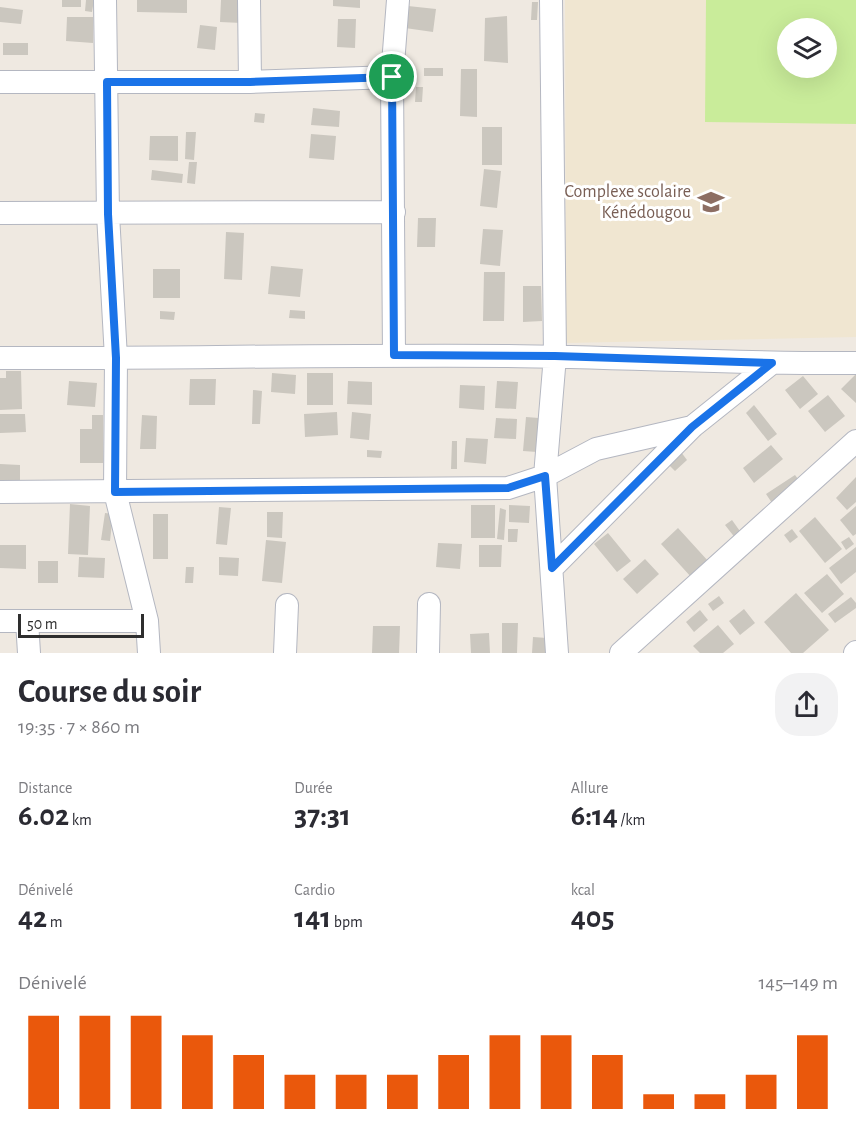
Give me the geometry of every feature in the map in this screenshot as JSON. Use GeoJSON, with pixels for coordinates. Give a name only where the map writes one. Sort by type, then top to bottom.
{"type":"FeatureCollection","features":[{"type":"Feature","properties":{"kind":"street"},"geometry":{"type":"LineString","coordinates":[[105,0],[108,214],[116,358],[115,492],[147,621],[149,653]]}},
{"type":"Feature","properties":{"kind":"street"},"geometry":{"type":"LineString","coordinates":[[249,0],[250,82]]}},
{"type":"Feature","properties":{"kind":"street"},"geometry":{"type":"LineString","coordinates":[[394,355],[392,77],[398,0]]}},
{"type":"Feature","properties":{"kind":"street"},"geometry":{"type":"LineString","coordinates":[[551,0],[555,356],[545,476],[557,653]]}},
{"type":"Feature","properties":{"kind":"street"},"geometry":{"type":"LineString","coordinates":[[0,82],[250,82],[392,77]]}},
{"type":"Feature","properties":{"kind":"street"},"geometry":{"type":"LineString","coordinates":[[0,213],[394,212]]}},
{"type":"Feature","properties":{"kind":"street"},"geometry":{"type":"LineString","coordinates":[[0,358],[394,355],[856,363]]}},
{"type":"Feature","properties":{"kind":"street"},"geometry":{"type":"LineString","coordinates":[[552,568],[692,427],[772,363]]}},
{"type":"Feature","properties":{"kind":"street"},"geometry":{"type":"LineString","coordinates":[[0,492],[508,488],[545,476],[596,449],[692,427]]}},
{"type":"Feature","properties":{"kind":"street"},"geometry":{"type":"LineString","coordinates":[[621,653],[856,441]]}},
{"type":"Feature","properties":{"kind":"street"},"geometry":{"type":"LineString","coordinates":[[428,653],[429,604]]}},
{"type":"Feature","properties":{"kind":"street"},"geometry":{"type":"LineString","coordinates":[[285,653],[287,605]]}},
{"type":"Feature","properties":{"kind":"street"},"geometry":{"type":"LineString","coordinates":[[0,621],[147,621]]}},
{"type":"Feature","properties":{"kind":"street"},"geometry":{"type":"LineString","coordinates":[[27,621],[29,653]]}},
{"type":"Feature","properties":{"kind":"shaded area","name":"Complexe scolaire Kénédougou"},"geometry":{"type":"Polygon","coordinates":[[[565,0],[856,0],[856,337],[566,343],[565,0]]]}},
{"type":"Feature","properties":{"kind":"green space"},"geometry":{"type":"Polygon","coordinates":[[[706,0],[856,0],[856,124],[705,122],[706,0]]]}},
{"type":"Feature","properties":{"kind":"building"},"geometry":{"type":"Polygon","coordinates":[[[62,0],[81,0],[81,7],[62,7],[62,0]]]}},
{"type":"Feature","properties":{"kind":"building"},"geometry":{"type":"Polygon","coordinates":[[[86,0],[94,0],[92,12],[85,11],[86,0]]]}},
{"type":"Feature","properties":{"kind":"building"},"geometry":{"type":"Polygon","coordinates":[[[137,0],[187,0],[187,13],[137,12],[137,0]]]}},
{"type":"Feature","properties":{"kind":"building"},"geometry":{"type":"Polygon","coordinates":[[[221,0],[243,0],[242,23],[220,22],[221,0]]]}},
{"type":"Feature","properties":{"kind":"building"},"geometry":{"type":"Polygon","coordinates":[[[333,0],[360,0],[360,8],[333,6],[333,0]]]}},
{"type":"Feature","properties":{"kind":"building"},"geometry":{"type":"Polygon","coordinates":[[[532,2],[538,2],[537,20],[531,20],[532,2]]]}},
{"type":"Feature","properties":{"kind":"building"},"geometry":{"type":"Polygon","coordinates":[[[408,6],[436,9],[433,32],[405,28],[408,6]]]}},
{"type":"Feature","properties":{"kind":"building"},"geometry":{"type":"Polygon","coordinates":[[[0,7],[23,10],[21,24],[0,22],[0,7]]]}},
{"type":"Feature","properties":{"kind":"building"},"geometry":{"type":"Polygon","coordinates":[[[507,16],[508,63],[484,61],[485,18],[507,16]]]}},
{"type":"Feature","properties":{"kind":"building"},"geometry":{"type":"Polygon","coordinates":[[[67,17],[93,17],[93,43],[66,41],[67,17]]]}},
{"type":"Feature","properties":{"kind":"building"},"geometry":{"type":"Polygon","coordinates":[[[338,19],[356,19],[355,48],[337,47],[338,19]]]}},
{"type":"Feature","properties":{"kind":"building"},"geometry":{"type":"Polygon","coordinates":[[[200,25],[217,27],[215,50],[197,48],[200,25]]]}},
{"type":"Feature","properties":{"kind":"building"},"geometry":{"type":"Polygon","coordinates":[[[3,43],[28,43],[28,55],[3,55],[3,43]]]}},
{"type":"Feature","properties":{"kind":"building"},"geometry":{"type":"Polygon","coordinates":[[[424,68],[443,68],[443,76],[424,76],[424,68]]]}},
{"type":"Feature","properties":{"kind":"building"},"geometry":{"type":"Polygon","coordinates":[[[461,69],[477,69],[477,117],[460,116],[461,69]]]}},
{"type":"Feature","properties":{"kind":"building"},"geometry":{"type":"Polygon","coordinates":[[[416,87],[423,87],[422,102],[415,102],[416,87]]]}},
{"type":"Feature","properties":{"kind":"building"},"geometry":{"type":"Polygon","coordinates":[[[313,108],[340,111],[339,127],[311,125],[313,108]]]}},
{"type":"Feature","properties":{"kind":"building"},"geometry":{"type":"Polygon","coordinates":[[[255,113],[265,114],[264,123],[254,122],[255,113]]]}},
{"type":"Feature","properties":{"kind":"building"},"geometry":{"type":"Polygon","coordinates":[[[482,127],[502,127],[502,165],[482,165],[482,127]]]}},
{"type":"Feature","properties":{"kind":"building"},"geometry":{"type":"Polygon","coordinates":[[[186,132],[196,132],[194,160],[185,159],[186,132]]]}},
{"type":"Feature","properties":{"kind":"building"},"geometry":{"type":"Polygon","coordinates":[[[311,134],[336,136],[334,160],[309,158],[311,134]]]}},
{"type":"Feature","properties":{"kind":"building"},"geometry":{"type":"Polygon","coordinates":[[[150,136],[178,136],[178,161],[149,160],[150,136]]]}},
{"type":"Feature","properties":{"kind":"building"},"geometry":{"type":"Polygon","coordinates":[[[189,162],[197,162],[195,184],[187,183],[189,162]]]}},
{"type":"Feature","properties":{"kind":"building"},"geometry":{"type":"Polygon","coordinates":[[[484,169],[501,171],[497,208],[480,206],[484,169]]]}},
{"type":"Feature","properties":{"kind":"building"},"geometry":{"type":"Polygon","coordinates":[[[152,170],[183,174],[182,183],[151,180],[152,170]]]}},
{"type":"Feature","properties":{"kind":"building"},"geometry":{"type":"Polygon","coordinates":[[[418,218],[436,218],[435,247],[417,247],[418,218]]]}},
{"type":"Feature","properties":{"kind":"building"},"geometry":{"type":"Polygon","coordinates":[[[483,229],[503,230],[500,266],[480,264],[483,229]]]}},
{"type":"Feature","properties":{"kind":"building"},"geometry":{"type":"Polygon","coordinates":[[[226,232],[244,233],[242,280],[224,279],[226,232]]]}},
{"type":"Feature","properties":{"kind":"building"},"geometry":{"type":"Polygon","coordinates":[[[271,266],[303,269],[300,297],[268,294],[271,266]]]}},
{"type":"Feature","properties":{"kind":"building"},"geometry":{"type":"Polygon","coordinates":[[[153,269],[180,269],[180,298],[153,298],[153,269]]]}},
{"type":"Feature","properties":{"kind":"building"},"geometry":{"type":"Polygon","coordinates":[[[484,272],[505,272],[504,321],[483,321],[484,272]]]}},
{"type":"Feature","properties":{"kind":"building"},"geometry":{"type":"Polygon","coordinates":[[[523,286],[541,286],[542,321],[523,322],[523,286]]]}},
{"type":"Feature","properties":{"kind":"building"},"geometry":{"type":"Polygon","coordinates":[[[290,310],[305,311],[305,319],[289,318],[290,310]]]}},
{"type":"Feature","properties":{"kind":"building"},"geometry":{"type":"Polygon","coordinates":[[[160,311],[175,312],[174,320],[160,319],[160,311]]]}},
{"type":"Feature","properties":{"kind":"building"},"geometry":{"type":"Polygon","coordinates":[[[6,371],[21,371],[22,409],[0,410],[0,378],[6,378],[6,371]]]}},
{"type":"Feature","properties":{"kind":"building"},"geometry":{"type":"Polygon","coordinates":[[[272,373],[296,375],[295,394],[271,392],[272,373]]]}},
{"type":"Feature","properties":{"kind":"building"},"geometry":{"type":"Polygon","coordinates":[[[307,373],[333,373],[333,405],[307,405],[307,373]]]}},
{"type":"Feature","properties":{"kind":"building"},"geometry":{"type":"Polygon","coordinates":[[[856,374],[856,403],[841,389],[856,374]]]}},
{"type":"Feature","properties":{"kind":"building"},"geometry":{"type":"Polygon","coordinates":[[[803,376],[818,394],[800,409],[785,390],[803,376]]]}},
{"type":"Feature","properties":{"kind":"building"},"geometry":{"type":"Polygon","coordinates":[[[190,379],[216,379],[215,405],[189,405],[190,379]]]}},
{"type":"Feature","properties":{"kind":"building"},"geometry":{"type":"Polygon","coordinates":[[[69,381],[97,383],[95,407],[67,405],[69,381]]]}},
{"type":"Feature","properties":{"kind":"building"},"geometry":{"type":"Polygon","coordinates":[[[348,381],[372,382],[372,405],[347,404],[348,381]]]}},
{"type":"Feature","properties":{"kind":"building"},"geometry":{"type":"Polygon","coordinates":[[[497,381],[518,382],[516,409],[495,408],[497,381]]]}},
{"type":"Feature","properties":{"kind":"building"},"geometry":{"type":"Polygon","coordinates":[[[460,385],[485,386],[484,410],[459,408],[460,385]]]}},
{"type":"Feature","properties":{"kind":"building"},"geometry":{"type":"Polygon","coordinates":[[[253,390],[262,391],[260,424],[252,424],[253,390]]]}},
{"type":"Feature","properties":{"kind":"building"},"geometry":{"type":"Polygon","coordinates":[[[828,395],[845,416],[825,432],[808,411],[828,395]]]}},
{"type":"Feature","properties":{"kind":"building"},"geometry":{"type":"Polygon","coordinates":[[[754,405],[777,434],[768,441],[746,413],[754,405]]]}},
{"type":"Feature","properties":{"kind":"building"},"geometry":{"type":"Polygon","coordinates":[[[337,412],[338,435],[305,437],[304,414],[337,412]]]}},
{"type":"Feature","properties":{"kind":"building"},"geometry":{"type":"Polygon","coordinates":[[[352,412],[371,414],[369,440],[350,438],[352,412]]]}},
{"type":"Feature","properties":{"kind":"building"},"geometry":{"type":"Polygon","coordinates":[[[0,414],[25,414],[26,432],[0,433],[0,414]]]}},
{"type":"Feature","properties":{"kind":"building"},"geometry":{"type":"Polygon","coordinates":[[[92,415],[103,415],[103,463],[80,463],[80,429],[92,429],[92,415]]]}},
{"type":"Feature","properties":{"kind":"building"},"geometry":{"type":"Polygon","coordinates":[[[142,415],[157,416],[156,449],[140,449],[142,415]]]}},
{"type":"Feature","properties":{"kind":"building"},"geometry":{"type":"Polygon","coordinates":[[[526,417],[539,418],[537,452],[523,451],[526,417]]]}},
{"type":"Feature","properties":{"kind":"building"},"geometry":{"type":"Polygon","coordinates":[[[496,418],[517,419],[516,439],[494,438],[496,418]]]}},
{"type":"Feature","properties":{"kind":"building"},"geometry":{"type":"Polygon","coordinates":[[[466,438],[488,439],[486,464],[464,462],[466,438]]]}},
{"type":"Feature","properties":{"kind":"building"},"geometry":{"type":"Polygon","coordinates":[[[452,441],[457,441],[457,469],[451,469],[452,441]]]}},
{"type":"Feature","properties":{"kind":"building"},"geometry":{"type":"Polygon","coordinates":[[[771,445],[783,459],[754,483],[743,468],[771,445]]]}},
{"type":"Feature","properties":{"kind":"building"},"geometry":{"type":"Polygon","coordinates":[[[367,450],[382,451],[381,458],[367,457],[367,450]]]}},
{"type":"Feature","properties":{"kind":"building"},"geometry":{"type":"Polygon","coordinates":[[[681,452],[687,460],[675,471],[668,464],[681,452]]]}},
{"type":"Feature","properties":{"kind":"building"},"geometry":{"type":"Polygon","coordinates":[[[0,464],[20,465],[20,482],[0,482],[0,464]]]}},
{"type":"Feature","properties":{"kind":"building"},"geometry":{"type":"Polygon","coordinates":[[[795,475],[801,483],[772,503],[766,494],[795,475]]]}},
{"type":"Feature","properties":{"kind":"building"},"geometry":{"type":"Polygon","coordinates":[[[856,477],[856,502],[847,510],[836,498],[856,477]]]}},
{"type":"Feature","properties":{"kind":"building"},"geometry":{"type":"Polygon","coordinates":[[[70,504],[90,506],[88,555],[68,554],[70,504]]]}},
{"type":"Feature","properties":{"kind":"building"},"geometry":{"type":"Polygon","coordinates":[[[471,505],[495,505],[495,538],[471,538],[471,505]]]}},
{"type":"Feature","properties":{"kind":"building"},"geometry":{"type":"Polygon","coordinates":[[[509,505],[530,506],[529,523],[509,522],[509,505]]]}},
{"type":"Feature","properties":{"kind":"building"},"geometry":{"type":"Polygon","coordinates":[[[856,506],[856,534],[853,536],[840,520],[856,506]]]}},
{"type":"Feature","properties":{"kind":"building"},"geometry":{"type":"Polygon","coordinates":[[[219,507],[231,508],[227,545],[216,544],[219,507]]]}},
{"type":"Feature","properties":{"kind":"building"},"geometry":{"type":"Polygon","coordinates":[[[500,508],[506,510],[504,540],[497,539],[500,508]]]}},
{"type":"Feature","properties":{"kind":"building"},"geometry":{"type":"Polygon","coordinates":[[[267,512],[283,512],[282,538],[267,537],[267,512]]]}},
{"type":"Feature","properties":{"kind":"building"},"geometry":{"type":"Polygon","coordinates":[[[105,513],[113,514],[110,541],[101,540],[105,513]]]}},
{"type":"Feature","properties":{"kind":"building"},"geometry":{"type":"Polygon","coordinates":[[[153,514],[168,514],[168,559],[153,559],[153,514]]]}},
{"type":"Feature","properties":{"kind":"building"},"geometry":{"type":"Polygon","coordinates":[[[815,517],[842,549],[825,563],[799,531],[815,517]]]}},
{"type":"Feature","properties":{"kind":"building"},"geometry":{"type":"Polygon","coordinates":[[[732,520],[742,534],[736,539],[725,525],[732,520]]]}},
{"type":"Feature","properties":{"kind":"building"},"geometry":{"type":"Polygon","coordinates":[[[678,528],[709,562],[692,578],[661,544],[678,528]]]}},
{"type":"Feature","properties":{"kind":"building"},"geometry":{"type":"Polygon","coordinates":[[[508,529],[518,529],[517,542],[508,542],[508,529]]]}},
{"type":"Feature","properties":{"kind":"building"},"geometry":{"type":"Polygon","coordinates":[[[792,529],[798,537],[790,543],[784,535],[792,529]]]}},
{"type":"Feature","properties":{"kind":"building"},"geometry":{"type":"Polygon","coordinates":[[[608,533],[631,561],[617,572],[594,544],[608,533]]]}},
{"type":"Feature","properties":{"kind":"building"},"geometry":{"type":"Polygon","coordinates":[[[849,537],[854,544],[846,550],[841,542],[849,537]]]}},
{"type":"Feature","properties":{"kind":"building"},"geometry":{"type":"Polygon","coordinates":[[[266,540],[286,542],[282,583],[262,581],[266,540]]]}},
{"type":"Feature","properties":{"kind":"building"},"geometry":{"type":"Polygon","coordinates":[[[438,543],[462,544],[460,569],[436,567],[438,543]]]}},
{"type":"Feature","properties":{"kind":"building"},"geometry":{"type":"Polygon","coordinates":[[[0,545],[26,545],[26,569],[0,568],[0,545]]]}},
{"type":"Feature","properties":{"kind":"building"},"geometry":{"type":"Polygon","coordinates":[[[479,545],[502,545],[501,567],[479,567],[479,545]]]}},
{"type":"Feature","properties":{"kind":"building"},"geometry":{"type":"Polygon","coordinates":[[[856,547],[856,572],[841,584],[829,568],[856,547]]]}},
{"type":"Feature","properties":{"kind":"building"},"geometry":{"type":"Polygon","coordinates":[[[79,557],[105,558],[104,578],[78,577],[79,557]]]}},
{"type":"Feature","properties":{"kind":"building"},"geometry":{"type":"Polygon","coordinates":[[[219,557],[239,558],[238,576],[219,575],[219,557]]]}},
{"type":"Feature","properties":{"kind":"building"},"geometry":{"type":"Polygon","coordinates":[[[645,559],[659,574],[637,594],[623,579],[645,559]]]}},
{"type":"Feature","properties":{"kind":"building"},"geometry":{"type":"Polygon","coordinates":[[[38,561],[58,561],[58,583],[38,583],[38,561]]]}},
{"type":"Feature","properties":{"kind":"building"},"geometry":{"type":"Polygon","coordinates":[[[186,567],[194,567],[193,583],[185,583],[186,567]]]}},
{"type":"Feature","properties":{"kind":"building"},"geometry":{"type":"Polygon","coordinates":[[[827,574],[844,594],[822,613],[804,593],[827,574]]]}},
{"type":"Feature","properties":{"kind":"building"},"geometry":{"type":"Polygon","coordinates":[[[796,593],[829,630],[803,653],[791,653],[764,622],[796,593]]]}},
{"type":"Feature","properties":{"kind":"building"},"geometry":{"type":"Polygon","coordinates":[[[719,596],[724,603],[713,611],[708,604],[719,596]]]}},
{"type":"Feature","properties":{"kind":"building"},"geometry":{"type":"Polygon","coordinates":[[[851,597],[856,603],[856,608],[835,623],[828,614],[851,597]]]}},
{"type":"Feature","properties":{"kind":"building"},"geometry":{"type":"Polygon","coordinates":[[[744,609],[755,623],[740,635],[729,621],[744,609]]]}},
{"type":"Feature","properties":{"kind":"building"},"geometry":{"type":"Polygon","coordinates":[[[700,610],[708,620],[694,632],[686,622],[700,610]]]}},
{"type":"Feature","properties":{"kind":"building"},"geometry":{"type":"Polygon","coordinates":[[[502,623],[518,623],[517,653],[502,653],[502,623]]]}},
{"type":"Feature","properties":{"kind":"building"},"geometry":{"type":"Polygon","coordinates":[[[718,625],[734,644],[723,653],[700,653],[693,646],[718,625]]]}},
{"type":"Feature","properties":{"kind":"building"},"geometry":{"type":"Polygon","coordinates":[[[373,626],[400,626],[399,653],[372,653],[373,626]]]}},
{"type":"Feature","properties":{"kind":"building"},"geometry":{"type":"Polygon","coordinates":[[[489,633],[490,653],[471,653],[470,634],[489,633]]]}},
{"type":"Feature","properties":{"kind":"building"},"geometry":{"type":"Polygon","coordinates":[[[533,637],[547,638],[546,653],[532,653],[533,637]]]}},
{"type":"Feature","properties":{"kind":"place","name":"Complexe scolaire Kénédougou"},"geometry":{"type":"Point","coordinates":[711,202]}},
{"type":"Feature","properties":{"kind":"route"},"geometry":{"type":"LineString","coordinates":[[392,77],[394,355],[555,356],[772,363],[692,427],[552,568],[545,476],[508,488],[115,492],[116,358],[108,214],[107,82],[250,82],[392,77]]}}]}
